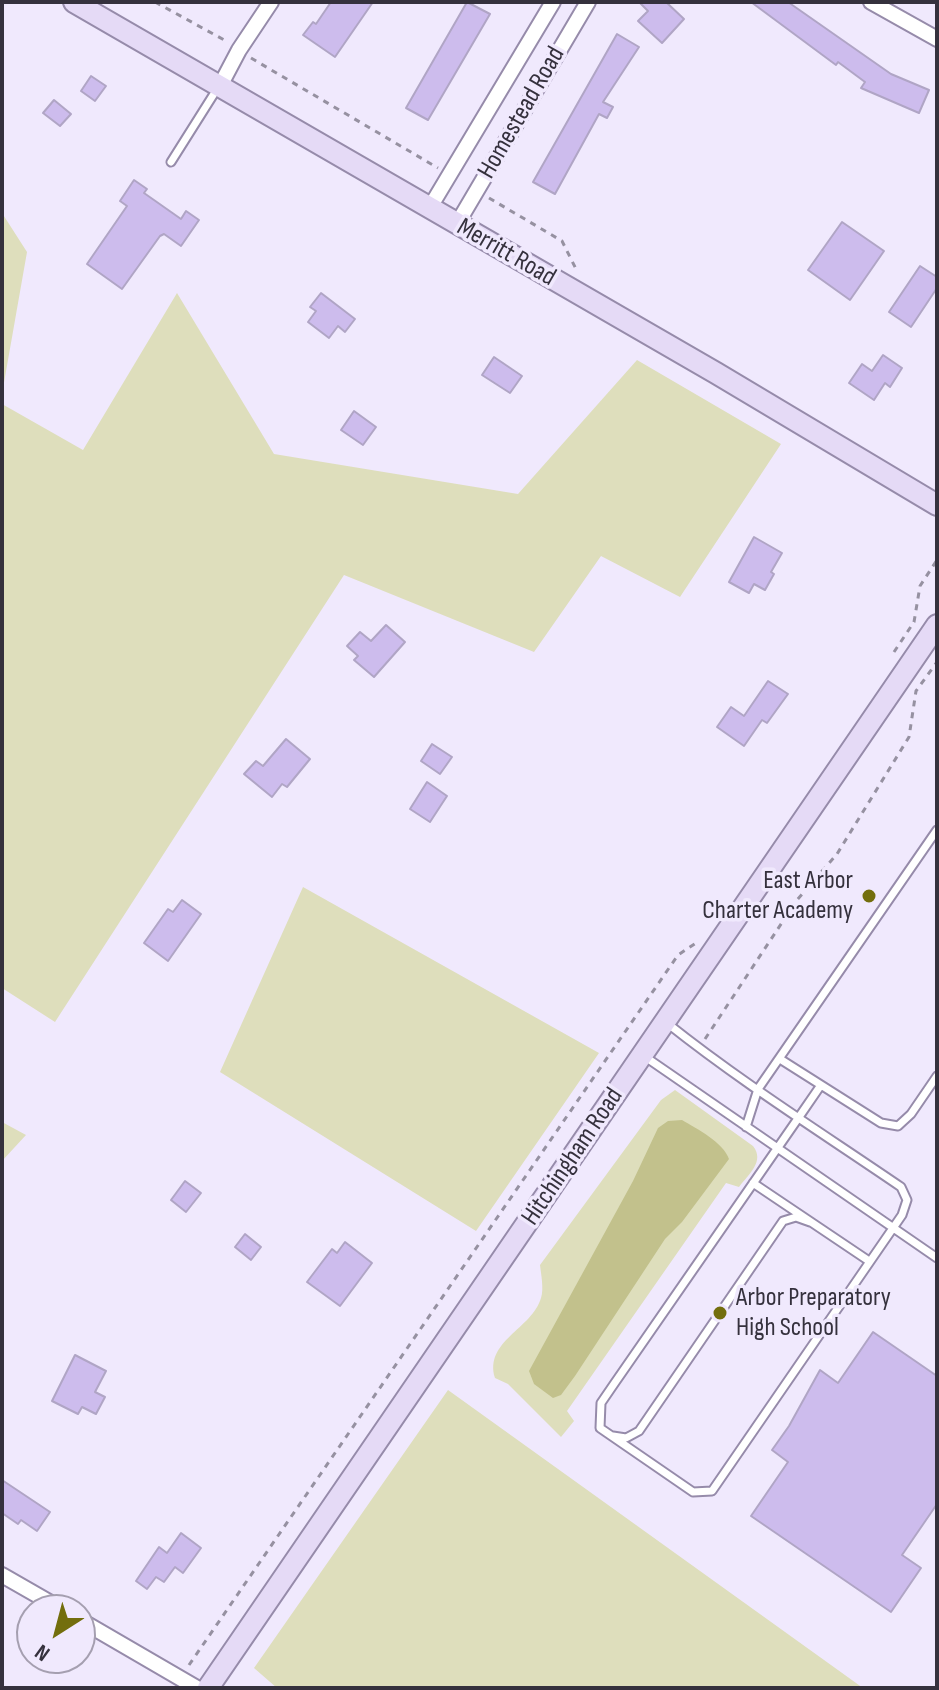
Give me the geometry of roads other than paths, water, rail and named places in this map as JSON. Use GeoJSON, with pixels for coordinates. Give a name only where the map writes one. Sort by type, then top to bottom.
{"type":"FeatureCollection","features":[{"type":"Feature","properties":{"kind":"street","name":"Merritt Road"},"geometry":{"type":"LineString","coordinates":[[74,2],[716,373],[937,505]]}},
{"type":"Feature","properties":{"kind":"street"},"geometry":{"type":"LineString","coordinates":[[220,86],[239,50],[271,2]]}},
{"type":"Feature","properties":{"kind":"street","name":"Homestead Road"},"geometry":{"type":"LineString","coordinates":[[429,209],[553,2]]}},
{"type":"Feature","properties":{"kind":"street","name":"Homestead Road"},"geometry":{"type":"LineString","coordinates":[[457,224],[588,2]]}},
{"type":"Feature","properties":{"kind":"street"},"geometry":{"type":"LineString","coordinates":[[871,2],[937,39]]}},
{"type":"Feature","properties":{"kind":"street","name":"Hitchingham Road"},"geometry":{"type":"LineString","coordinates":[[208,1688],[937,625]]}},
{"type":"Feature","properties":{"kind":"street"},"geometry":{"type":"LineString","coordinates":[[2,1575],[35,1594]]}},
{"type":"Feature","properties":{"kind":"street"},"geometry":{"type":"LineString","coordinates":[[96,1629],[197,1688]]}},
{"type":"Feature","properties":{"kind":"lane"},"geometry":{"type":"LineString","coordinates":[[171,162],[220,86]]}},
{"type":"Feature","properties":{"kind":"lane"},"geometry":{"type":"LineString","coordinates":[[746,1127],[758,1089],[937,830]]}},
{"type":"Feature","properties":{"kind":"lane"},"geometry":{"type":"LineString","coordinates":[[665,1021],[699,1048],[758,1089],[799,1117],[901,1187],[907,1200],[902,1215],[712,1491],[693,1492],[600,1428],[601,1403],[777,1148],[799,1117],[821,1085]]}},
{"type":"Feature","properties":{"kind":"lane"},"geometry":{"type":"LineString","coordinates":[[642,1055],[937,1258]]}},
{"type":"Feature","properties":{"kind":"lane"},"geometry":{"type":"LineString","coordinates":[[780,1059],[859,1111],[881,1123],[898,1126],[911,1114],[937,1076]]}},
{"type":"Feature","properties":{"kind":"lane"},"geometry":{"type":"LineString","coordinates":[[753,1183],[869,1261]]}},
{"type":"Feature","properties":{"kind":"lane"},"geometry":{"type":"LineString","coordinates":[[611,1435],[626,1438],[639,1431],[783,1221],[796,1217],[810,1222]]}},
{"type":"Feature","properties":{"kind":"place","name":"East Arbor Charter Academy"},"geometry":{"type":"Point","coordinates":[869,896]}},
{"type":"Feature","properties":{"kind":"place","name":"Arbor Preparatory High School"},"geometry":{"type":"Point","coordinates":[720,1313]}}]}
